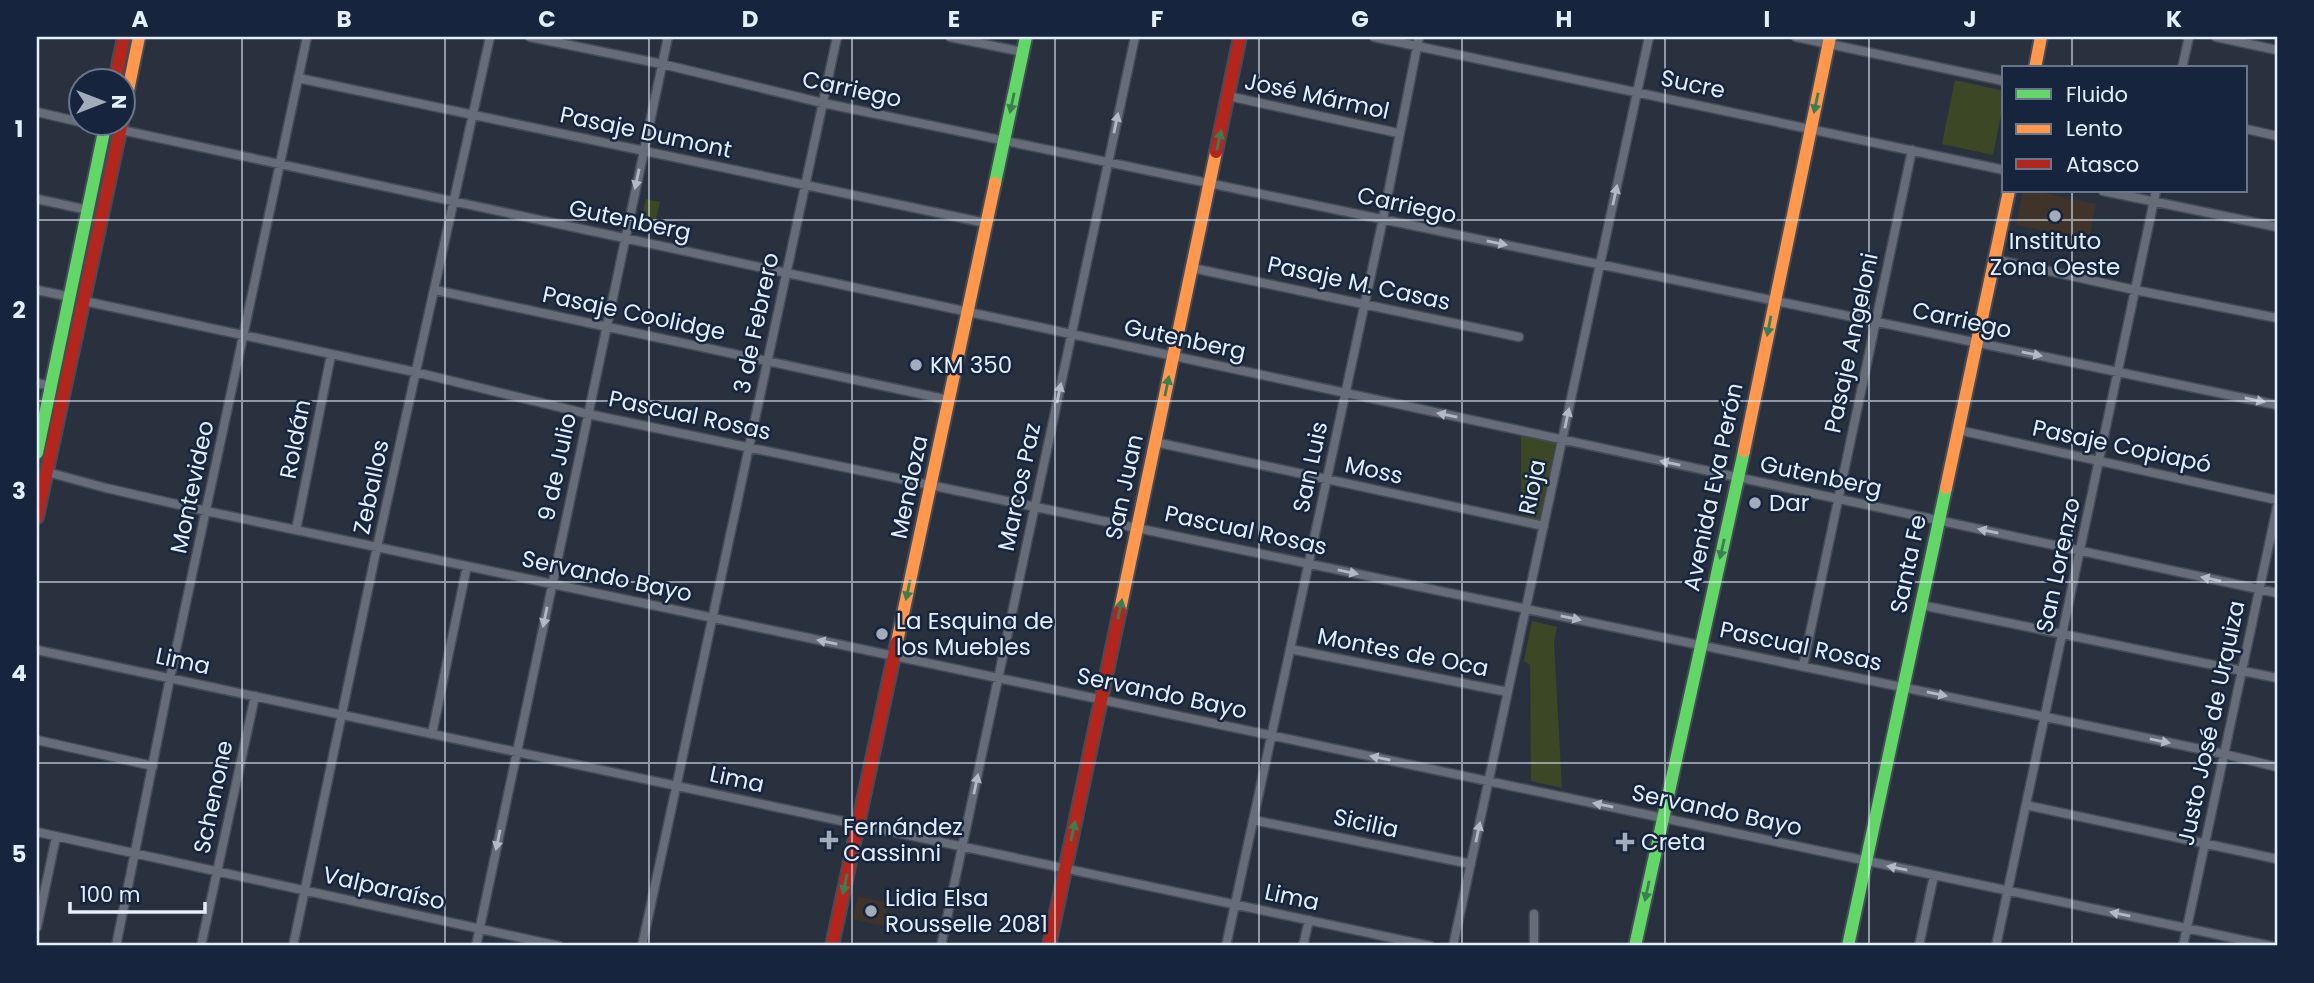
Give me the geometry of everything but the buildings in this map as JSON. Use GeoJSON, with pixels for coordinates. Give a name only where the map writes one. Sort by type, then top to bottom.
{"type":"FeatureCollection","features":[{"type":"Feature","properties":{"kind":"main road"},"geometry":{"type":"LineString","coordinates":[[118,66],[124,37]]}},
{"type":"Feature","properties":{"kind":"main road"},"geometry":{"type":"LineString","coordinates":[[133,66],[139,37]]}},
{"type":"Feature","properties":{"kind":"main road","name":"Mendoza"},"geometry":{"type":"LineString","coordinates":[[832,946],[1026,37]]}},
{"type":"Feature","properties":{"kind":"main road","name":"San Juan"},"geometry":{"type":"LineString","coordinates":[[1049,946],[1241,37]]}},
{"type":"Feature","properties":{"kind":"main road"},"geometry":{"type":"LineString","coordinates":[[2035,66],[2041,37]]}},
{"type":"Feature","properties":{"kind":"main road","name":"Avenida Eva Perón"},"geometry":{"type":"LineString","coordinates":[[1635,946],[1738,478],[1830,40]]}},
{"type":"Feature","properties":{"kind":"main road"},"geometry":{"type":"LineString","coordinates":[[37,453],[104,136]]}},
{"type":"Feature","properties":{"kind":"main road"},"geometry":{"type":"LineString","coordinates":[[37,517],[119,136]]}},
{"type":"Feature","properties":{"kind":"main road","name":"Santa Fe"},"geometry":{"type":"LineString","coordinates":[[1848,946],[2009,192]]}},
{"type":"Feature","properties":{"kind":"street","name":"Montevideo"},"geometry":{"type":"LineString","coordinates":[[116,946],[170,678],[307,37]]}},
{"type":"Feature","properties":{"kind":"street","name":"Zeballos"},"geometry":{"type":"LineString","coordinates":[[293,946],[377,547],[490,37]]}},
{"type":"Feature","properties":{"kind":"street","name":"Carriego"},"geometry":{"type":"LineString","coordinates":[[530,37],[663,64],[823,103],[2277,405]]}},
{"type":"Feature","properties":{"kind":"street","name":"9 de Julio"},"geometry":{"type":"LineString","coordinates":[[476,946],[668,37]]}},
{"type":"Feature","properties":{"kind":"street","name":"3 de Febrero"},"geometry":{"type":"LineString","coordinates":[[642,946],[837,37]]}},
{"type":"Feature","properties":{"kind":"street"},"geometry":{"type":"LineString","coordinates":[[950,37],[1023,52]]}},
{"type":"Feature","properties":{"kind":"street","name":"Marcos Paz"},"geometry":{"type":"LineString","coordinates":[[941,946],[1135,37]]}},
{"type":"Feature","properties":{"kind":"street","name":"Sucre"},"geometry":{"type":"LineString","coordinates":[[1374,37],[1418,41],[1637,92],[2002,170]]}},
{"type":"Feature","properties":{"kind":"street","name":"Rioja"},"geometry":{"type":"LineString","coordinates":[[1453,946],[1649,37]]}},
{"type":"Feature","properties":{"kind":"street"},"geometry":{"type":"LineString","coordinates":[[1796,37],[1830,40],[2002,81]]}},
{"type":"Feature","properties":{"kind":"street"},"geometry":{"type":"LineString","coordinates":[[2182,66],[2189,37]]}},
{"type":"Feature","properties":{"kind":"street"},"geometry":{"type":"LineString","coordinates":[[2216,37],[2277,50]]}},
{"type":"Feature","properties":{"kind":"street","name":"San Luis"},"geometry":{"type":"LineString","coordinates":[[1226,946],[1383,219],[1418,41]]}},
{"type":"Feature","properties":{"kind":"street","name":"Pasaje Dumont"},"geometry":{"type":"LineString","coordinates":[[298,78],[986,223]]}},
{"type":"Feature","properties":{"kind":"street","name":"José Mármol"},"geometry":{"type":"LineString","coordinates":[[1228,96],[1398,133]]}},
{"type":"Feature","properties":{"kind":"street","name":"Gutenberg"},"geometry":{"type":"LineString","coordinates":[[37,112],[66,118]]}},
{"type":"Feature","properties":{"kind":"street","name":"Gutenberg"},"geometry":{"type":"LineString","coordinates":[[136,128],[280,164],[454,202],[2277,593]]}},
{"type":"Feature","properties":{"kind":"street"},"geometry":{"type":"LineString","coordinates":[[2248,129],[2277,136]]}},
{"type":"Feature","properties":{"kind":"street","name":"Pasaje Angeloni"},"geometry":{"type":"LineString","coordinates":[[1803,666],[1912,150]]}},
{"type":"Feature","properties":{"kind":"street"},"geometry":{"type":"LineString","coordinates":[[2109,192],[2277,227]]}},
{"type":"Feature","properties":{"kind":"street","name":"San Lorenzo"},"geometry":{"type":"LineString","coordinates":[[1996,946],[2157,192]]}},
{"type":"Feature","properties":{"kind":"street"},"geometry":{"type":"LineString","coordinates":[[37,199],[88,210]]}},
{"type":"Feature","properties":{"kind":"street"},"geometry":{"type":"LineString","coordinates":[[1994,259],[2277,318]]}},
{"type":"Feature","properties":{"kind":"street","name":"Pasaje M. Casas"},"geometry":{"type":"LineString","coordinates":[[1192,268],[1519,337]]}},
{"type":"Feature","properties":{"kind":"street"},"geometry":{"type":"LineString","coordinates":[[37,289],[71,297]]}},
{"type":"Feature","properties":{"kind":"street","name":"Pasaje Coolidge"},"geometry":{"type":"LineString","coordinates":[[435,290],[949,400]]}},
{"type":"Feature","properties":{"kind":"street","name":"Pascual Rosas"},"geometry":{"type":"LineString","coordinates":[[84,301],[415,372],[588,414],[2277,767]]}},
{"type":"Feature","properties":{"kind":"street","name":"Roldán"},"geometry":{"type":"LineString","coordinates":[[296,530],[331,355]]}},
{"type":"Feature","properties":{"kind":"street"},"geometry":{"type":"LineString","coordinates":[[37,383],[51,386]]}},
{"type":"Feature","properties":{"kind":"street","name":"Pasaje Copiapó"},"geometry":{"type":"LineString","coordinates":[[1958,429],[2277,500]]}},
{"type":"Feature","properties":{"kind":"street","name":"Moss"},"geometry":{"type":"LineString","coordinates":[[1155,442],[1544,526]]}},
{"type":"Feature","properties":{"kind":"street","name":"Servando Bayo"},"geometry":{"type":"LineString","coordinates":[[47,472],[206,511],[2271,946]]}},
{"type":"Feature","properties":{"kind":"street","name":"Justo José de Urquiza"},"geometry":{"type":"LineString","coordinates":[[2183,946],[2277,507]]}},
{"type":"Feature","properties":{"kind":"street"},"geometry":{"type":"LineString","coordinates":[[432,734],[467,566]]}},
{"type":"Feature","properties":{"kind":"street"},"geometry":{"type":"LineString","coordinates":[[1921,605],[2277,678]]}},
{"type":"Feature","properties":{"kind":"street","name":"Lima"},"geometry":{"type":"LineString","coordinates":[[37,649],[1430,946]]}},
{"type":"Feature","properties":{"kind":"street","name":"Montes de Oca"},"geometry":{"type":"LineString","coordinates":[[1290,649],[1508,692]]}},
{"type":"Feature","properties":{"kind":"street","name":"Schenone"},"geometry":{"type":"LineString","coordinates":[[201,946],[255,696]]}},
{"type":"Feature","properties":{"kind":"street"},"geometry":{"type":"LineString","coordinates":[[37,740],[153,766]]}},
{"type":"Feature","properties":{"kind":"street"},"geometry":{"type":"LineString","coordinates":[[2026,804],[2277,859]]}},
{"type":"Feature","properties":{"kind":"street","name":"Sicilia"},"geometry":{"type":"LineString","coordinates":[[1253,820],[1471,864]]}},
{"type":"Feature","properties":{"kind":"street","name":"Valparaíso"},"geometry":{"type":"LineString","coordinates":[[37,832],[559,946]]}},
{"type":"Feature","properties":{"kind":"street"},"geometry":{"type":"LineString","coordinates":[[37,926],[56,837]]}},
{"type":"Feature","properties":{"kind":"street"},"geometry":{"type":"LineString","coordinates":[[1919,946],[1934,875]]}},
{"type":"Feature","properties":{"kind":"street"},"geometry":{"type":"LineString","coordinates":[[1534,914],[1534,946]]}},
{"type":"Feature","properties":{"kind":"street"},"geometry":{"type":"LineString","coordinates":[[1303,946],[1309,920]]}},
{"type":"Feature","properties":{"kind":"street"},"geometry":{"type":"LineString","coordinates":[[1377,946],[1380,936]]}},
{"type":"Feature","properties":{"kind":"shaded area","name":"Instituto Zona Oeste"},"geometry":{"type":"Polygon","coordinates":[[[2023,192],[2039,192],[2096,204],[2089,240],[2016,225],[2023,192]]]}},
{"type":"Feature","properties":{"kind":"shaded area","name":"Lidia Elsa Rousselle 2081"},"geometry":{"type":"Polygon","coordinates":[[[858,896],[889,903],[884,926],[853,919],[858,896]]]}},
{"type":"Feature","properties":{"kind":"green space"},"geometry":{"type":"Polygon","coordinates":[[[1955,80],[2002,91],[2002,110],[1993,155],[1942,144],[1955,80]]]}},
{"type":"Feature","properties":{"kind":"green space"},"geometry":{"type":"Polygon","coordinates":[[[103,136],[119,136],[37,517],[37,453],[103,136]]]}},
{"type":"Feature","properties":{"kind":"green space"},"geometry":{"type":"Polygon","coordinates":[[[646,199],[660,202],[655,223],[641,220],[646,199]]]}},
{"type":"Feature","properties":{"kind":"green space"},"geometry":{"type":"Polygon","coordinates":[[[1521,434],[1556,442],[1539,522],[1521,518],[1521,434]]]}},
{"type":"Feature","properties":{"kind":"green space"},"geometry":{"type":"Polygon","coordinates":[[[1532,621],[1557,627],[1554,642],[1562,788],[1531,781],[1530,665],[1524,661],[1532,621]]]}},
{"type":"Feature","properties":{"kind":"traffic: fast"},"geometry":{"type":"LineString","coordinates":[[995,183],[1026,37]]}},
{"type":"Feature","properties":{"kind":"traffic: fast"},"geometry":{"type":"LineString","coordinates":[[37,453],[103,136]]}},
{"type":"Feature","properties":{"kind":"traffic: fast"},"geometry":{"type":"LineString","coordinates":[[1635,946],[1744,451]]}},
{"type":"Feature","properties":{"kind":"traffic: fast"},"geometry":{"type":"LineString","coordinates":[[1848,946],[1946,488]]}},
{"type":"Feature","properties":{"kind":"traffic: slow"},"geometry":{"type":"LineString","coordinates":[[133,66],[139,37]]}},
{"type":"Feature","properties":{"kind":"traffic: slow"},"geometry":{"type":"LineString","coordinates":[[1744,451],[1830,37]]}},
{"type":"Feature","properties":{"kind":"traffic: slow"},"geometry":{"type":"LineString","coordinates":[[2035,66],[2041,37]]}},
{"type":"Feature","properties":{"kind":"traffic: slow"},"geometry":{"type":"LineString","coordinates":[[1120,610],[1216,152]]}},
{"type":"Feature","properties":{"kind":"traffic: slow"},"geometry":{"type":"LineString","coordinates":[[897,642],[995,183]]}},
{"type":"Feature","properties":{"kind":"traffic: slow"},"geometry":{"type":"LineString","coordinates":[[1946,488],[2009,192]]}},
{"type":"Feature","properties":{"kind":"traffic: jam"},"geometry":{"type":"LineString","coordinates":[[118,66],[124,37]]}},
{"type":"Feature","properties":{"kind":"traffic: jam"},"geometry":{"type":"LineString","coordinates":[[1216,152],[1240,37]]}},
{"type":"Feature","properties":{"kind":"traffic: jam"},"geometry":{"type":"LineString","coordinates":[[37,517],[119,136]]}},
{"type":"Feature","properties":{"kind":"traffic: jam"},"geometry":{"type":"LineString","coordinates":[[1049,946],[1120,610]]}},
{"type":"Feature","properties":{"kind":"traffic: jam"},"geometry":{"type":"LineString","coordinates":[[832,946],[897,642]]}},
{"type":"Feature","properties":{"kind":"place","name":"Instituto Zona Oeste"},"geometry":{"type":"Point","coordinates":[2055,216]}},
{"type":"Feature","properties":{"kind":"place","name":"KM 350"},"geometry":{"type":"Point","coordinates":[916,365]}},
{"type":"Feature","properties":{"kind":"place","name":"Dar"},"geometry":{"type":"Point","coordinates":[1755,503]}},
{"type":"Feature","properties":{"kind":"place","name":"La Esquina de los Muebles"},"geometry":{"type":"Point","coordinates":[882,634]}},
{"type":"Feature","properties":{"kind":"place","name":"Fernández Cassinni"},"geometry":{"type":"Point","coordinates":[829,840]}},
{"type":"Feature","properties":{"kind":"place","name":"Creta"},"geometry":{"type":"Point","coordinates":[1625,842]}},
{"type":"Feature","properties":{"kind":"place","name":"Lidia Elsa Rousselle 2081"},"geometry":{"type":"Point","coordinates":[871,911]}}]}
